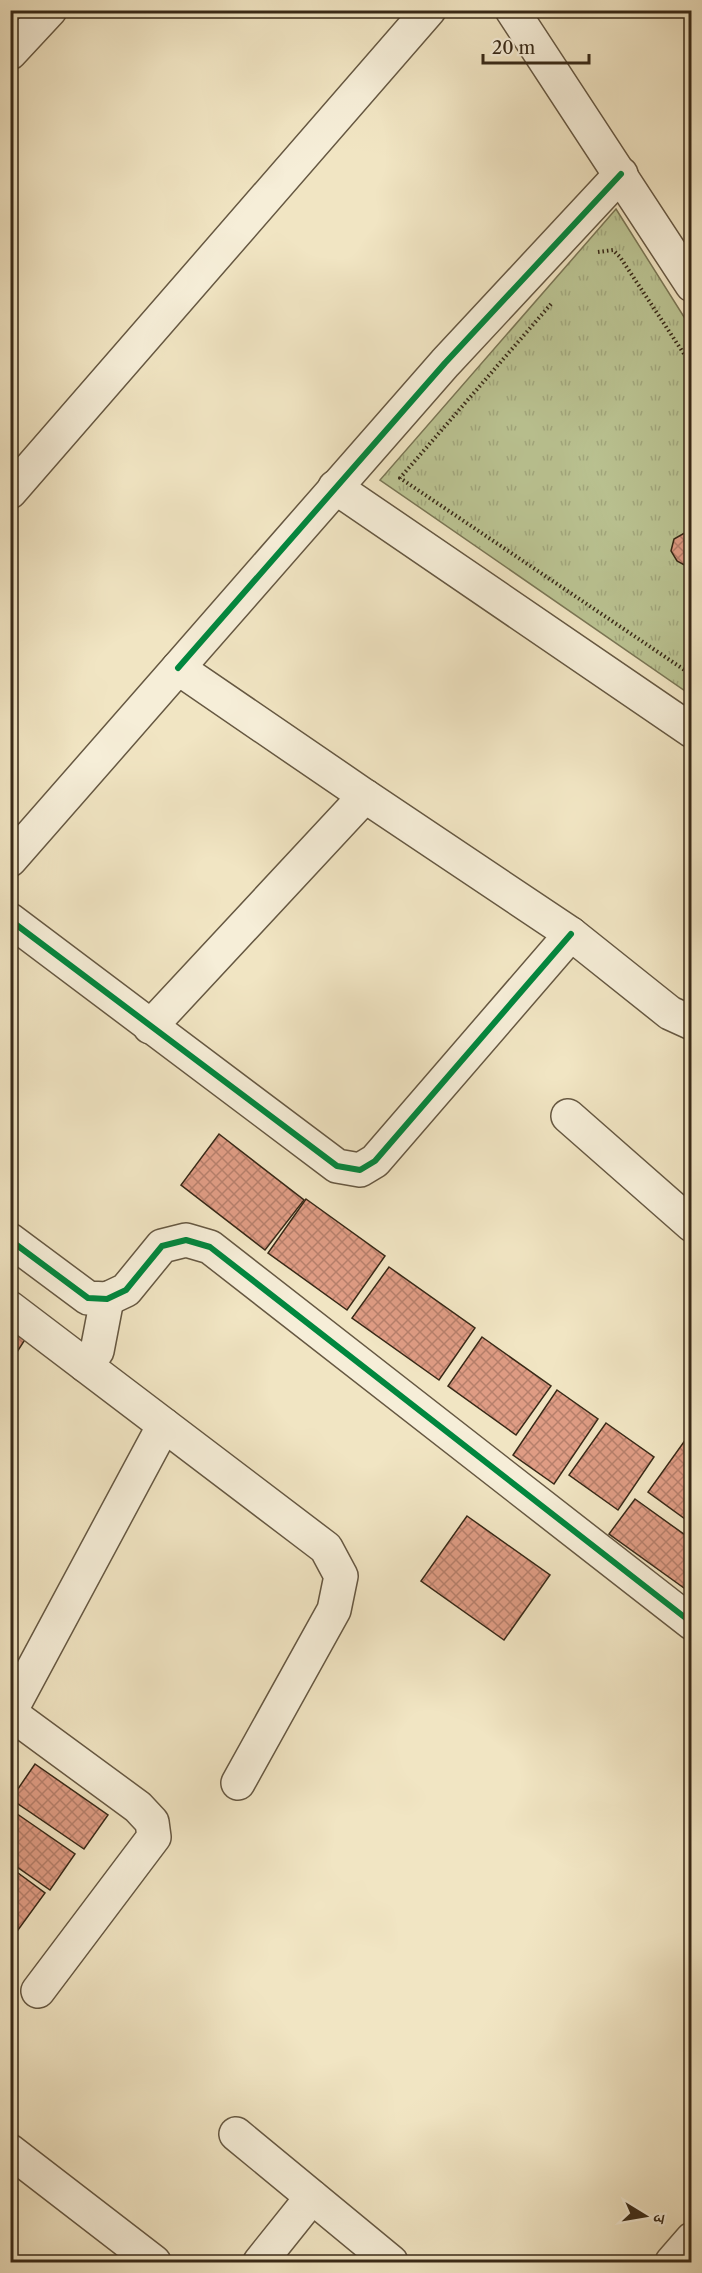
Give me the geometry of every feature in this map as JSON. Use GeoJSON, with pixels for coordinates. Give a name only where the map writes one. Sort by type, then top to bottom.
{"type":"FeatureCollection","features":[{"type":"Feature","properties":{"kind":"street"},"geometry":{"type":"LineString","coordinates":[[10,53],[50,10]]}},
{"type":"Feature","properties":{"kind":"street"},"geometry":{"type":"LineString","coordinates":[[10,492],[429,10]]}},
{"type":"Feature","properties":{"kind":"street"},"geometry":{"type":"LineString","coordinates":[[512,10],[692,285]]}},
{"type":"Feature","properties":{"kind":"street"},"geometry":{"type":"LineString","coordinates":[[10,860],[334,487],[621,174]]}},
{"type":"Feature","properties":{"kind":"street"},"geometry":{"type":"LineString","coordinates":[[334,487],[692,731]]}},
{"type":"Feature","properties":{"kind":"street"},"geometry":{"type":"LineString","coordinates":[[178,668],[571,934],[670,1013],[692,1023]]}},
{"type":"Feature","properties":{"kind":"street"},"geometry":{"type":"LineString","coordinates":[[150,1027],[366,795]]}},
{"type":"Feature","properties":{"kind":"street"},"geometry":{"type":"LineString","coordinates":[[10,920],[337,1166],[360,1170],[375,1161],[571,934]]}},
{"type":"Feature","properties":{"kind":"street"},"geometry":{"type":"LineString","coordinates":[[568,1116],[692,1225]]}},
{"type":"Feature","properties":{"kind":"street"},"geometry":{"type":"LineString","coordinates":[[12,1246],[88,1298],[106,1299],[126,1290],[162,1246],[186,1240],[210,1247],[692,1623]]}},
{"type":"Feature","properties":{"kind":"street"},"geometry":{"type":"LineString","coordinates":[[85,1365],[97,1351],[106,1299]]}},
{"type":"Feature","properties":{"kind":"street"},"geometry":{"type":"LineString","coordinates":[[10,1308],[326,1548],[341,1576],[334,1610],[238,1783]]}},
{"type":"Feature","properties":{"kind":"street"},"geometry":{"type":"LineString","coordinates":[[38,1991],[154,1837],[152,1822],[138,1807],[10,1712],[164,1425]]}},
{"type":"Feature","properties":{"kind":"street"},"geometry":{"type":"LineString","coordinates":[[236,2134],[391,2262]]}},
{"type":"Feature","properties":{"kind":"street"},"geometry":{"type":"LineString","coordinates":[[16,2166],[154,2262]]}},
{"type":"Feature","properties":{"kind":"street"},"geometry":{"type":"LineString","coordinates":[[261,2262],[312,2198]]}},
{"type":"Feature","properties":{"kind":"street"},"geometry":{"type":"LineString","coordinates":[[672,2262],[692,2239]]}},
{"type":"Feature","properties":{"kind":"path"},"geometry":{"type":"LineString","coordinates":[[596,252],[613,250],[620,256],[692,366]]}},
{"type":"Feature","properties":{"kind":"path"},"geometry":{"type":"LineString","coordinates":[[557,298],[400,478],[692,675]]}},
{"type":"Feature","properties":{"kind":"green space"},"geometry":{"type":"Polygon","coordinates":[[[616,209],[691,328],[691,695],[380,480],[616,209]]]}},
{"type":"Feature","properties":{"kind":"building"},"geometry":{"type":"Polygon","coordinates":[[[692,531],[692,566],[688,567],[677,561],[671,551],[674,539],[692,531]]]}},
{"type":"Feature","properties":{"kind":"building"},"geometry":{"type":"Polygon","coordinates":[[[219,1134],[304,1200],[265,1250],[181,1185],[219,1134]]]}},
{"type":"Feature","properties":{"kind":"building"},"geometry":{"type":"Polygon","coordinates":[[[306,1199],[385,1256],[347,1310],[268,1253],[306,1199]]]}},
{"type":"Feature","properties":{"kind":"building"},"geometry":{"type":"Polygon","coordinates":[[[389,1267],[475,1328],[439,1380],[352,1318],[389,1267]]]}},
{"type":"Feature","properties":{"kind":"building"},"geometry":{"type":"Polygon","coordinates":[[[10,1328],[26,1338],[10,1363],[10,1328]]]}},
{"type":"Feature","properties":{"kind":"building"},"geometry":{"type":"Polygon","coordinates":[[[482,1337],[551,1386],[516,1435],[448,1386],[482,1337]]]}},
{"type":"Feature","properties":{"kind":"building"},"geometry":{"type":"Polygon","coordinates":[[[557,1390],[598,1419],[554,1484],[513,1455],[557,1390]]]}},
{"type":"Feature","properties":{"kind":"building"},"geometry":{"type":"Polygon","coordinates":[[[606,1423],[654,1457],[618,1510],[569,1475],[606,1423]]]}},
{"type":"Feature","properties":{"kind":"building"},"geometry":{"type":"Polygon","coordinates":[[[686,1439],[692,1443],[692,1524],[648,1492],[686,1439]]]}},
{"type":"Feature","properties":{"kind":"building"},"geometry":{"type":"Polygon","coordinates":[[[635,1499],[692,1540],[692,1577],[684,1588],[609,1534],[635,1499]]]}},
{"type":"Feature","properties":{"kind":"building"},"geometry":{"type":"Polygon","coordinates":[[[467,1516],[550,1575],[504,1640],[421,1581],[467,1516]]]}},
{"type":"Feature","properties":{"kind":"building"},"geometry":{"type":"Polygon","coordinates":[[[35,1764],[108,1815],[84,1849],[11,1799],[35,1764]]]}},
{"type":"Feature","properties":{"kind":"building"},"geometry":{"type":"Polygon","coordinates":[[[10,1809],[75,1854],[50,1890],[10,1862],[10,1809]]]}},
{"type":"Feature","properties":{"kind":"building"},"geometry":{"type":"Polygon","coordinates":[[[10,1867],[45,1893],[18,1930],[10,1924],[10,1867]]]}},
{"type":"Feature","properties":{"kind":"cycle path"},"geometry":{"type":"LineString","coordinates":[[178,668],[445,363],[621,174]]}},
{"type":"Feature","properties":{"kind":"cycle path"},"geometry":{"type":"LineString","coordinates":[[10,920],[337,1166],[360,1170],[375,1161],[571,934]]}},
{"type":"Feature","properties":{"kind":"cycle path"},"geometry":{"type":"LineString","coordinates":[[10,1240],[88,1298],[107,1299],[126,1290],[162,1246],[186,1240],[210,1247],[692,1623]]}}]}
